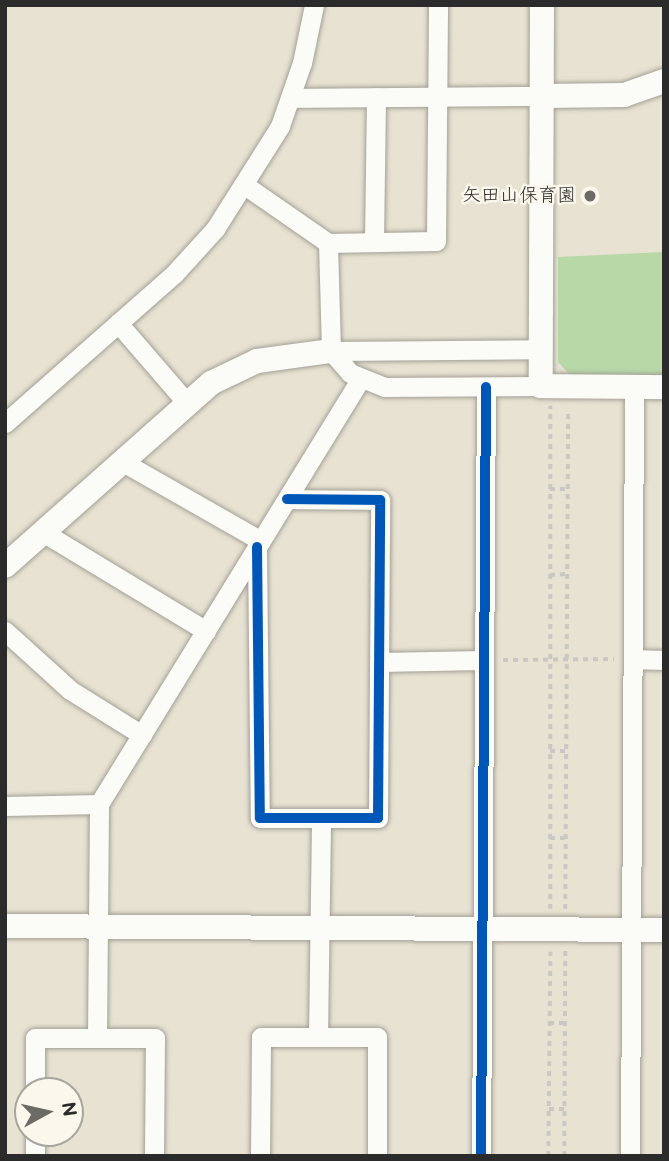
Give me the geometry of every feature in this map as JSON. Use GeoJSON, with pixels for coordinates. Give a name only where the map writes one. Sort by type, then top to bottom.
{"type":"FeatureCollection","features":[{"type":"Feature","properties":{"kind":"street"},"geometry":{"type":"LineString","coordinates":[[5,423],[197,252],[246,186],[280,126],[314,5]]}},
{"type":"Feature","properties":{"kind":"street"},"geometry":{"type":"LineString","coordinates":[[246,186],[328,243],[436,241],[438,5]]}},
{"type":"Feature","properties":{"kind":"street"},"geometry":{"type":"LineString","coordinates":[[542,5],[541,349],[553,387]]}},
{"type":"Feature","properties":{"kind":"street"},"geometry":{"type":"LineString","coordinates":[[290,98],[624,95],[664,81]]}},
{"type":"Feature","properties":{"kind":"street"},"geometry":{"type":"LineString","coordinates":[[374,242],[376,97]]}},
{"type":"Feature","properties":{"kind":"street"},"geometry":{"type":"LineString","coordinates":[[328,243],[331,351],[336,361],[360,379],[384,387],[664,387]]}},
{"type":"Feature","properties":{"kind":"street"},"geometry":{"type":"LineString","coordinates":[[118,323],[187,403]]}},
{"type":"Feature","properties":{"kind":"street"},"geometry":{"type":"LineString","coordinates":[[5,566],[187,403],[230,371],[281,356],[331,351],[541,349]]}},
{"type":"Feature","properties":{"kind":"street"},"geometry":{"type":"LineString","coordinates":[[97,1038],[99,804],[360,379]]}},
{"type":"Feature","properties":{"kind":"street"},"geometry":{"type":"LineString","coordinates":[[481,1156],[486,387]]}},
{"type":"Feature","properties":{"kind":"street"},"geometry":{"type":"LineString","coordinates":[[630,1156],[634,387]]}},
{"type":"Feature","properties":{"kind":"street"},"geometry":{"type":"LineString","coordinates":[[121,461],[259,544]]}},
{"type":"Feature","properties":{"kind":"street"},"geometry":{"type":"LineString","coordinates":[[259,544],[260,818],[378,818],[380,500],[287,499]]}},
{"type":"Feature","properties":{"kind":"street"},"geometry":{"type":"LineString","coordinates":[[41,531],[206,631]]}},
{"type":"Feature","properties":{"kind":"street"},"geometry":{"type":"LineString","coordinates":[[5,631],[70,690],[142,735]]}},
{"type":"Feature","properties":{"kind":"street"},"geometry":{"type":"LineString","coordinates":[[633,659],[664,660]]}},
{"type":"Feature","properties":{"kind":"street"},"geometry":{"type":"LineString","coordinates":[[379,662],[484,660]]}},
{"type":"Feature","properties":{"kind":"street"},"geometry":{"type":"LineString","coordinates":[[5,806],[99,804]]}},
{"type":"Feature","properties":{"kind":"street"},"geometry":{"type":"LineString","coordinates":[[318,1037],[321,818]]}},
{"type":"Feature","properties":{"kind":"street"},"geometry":{"type":"LineString","coordinates":[[5,926],[664,930]]}},
{"type":"Feature","properties":{"kind":"street"},"geometry":{"type":"LineString","coordinates":[[260,1156],[261,1037],[377,1037],[377,1156]]}},
{"type":"Feature","properties":{"kind":"street"},"geometry":{"type":"LineString","coordinates":[[35,1077],[35,1038],[155,1038],[155,1156]]}},
{"type":"Feature","properties":{"kind":"path"},"geometry":{"type":"LineString","coordinates":[[553,387],[550,489],[550,838],[564,1023],[564,1156]]}},
{"type":"Feature","properties":{"kind":"path"},"geometry":{"type":"LineString","coordinates":[[548,1156],[549,1023],[566,838],[567,489],[553,387]]}},
{"type":"Feature","properties":{"kind":"path"},"geometry":{"type":"LineString","coordinates":[[550,489],[567,489]]}},
{"type":"Feature","properties":{"kind":"path"},"geometry":{"type":"LineString","coordinates":[[550,575],[567,575]]}},
{"type":"Feature","properties":{"kind":"path"},"geometry":{"type":"LineString","coordinates":[[484,660],[633,659]]}},
{"type":"Feature","properties":{"kind":"path"},"geometry":{"type":"LineString","coordinates":[[550,751],[566,751]]}},
{"type":"Feature","properties":{"kind":"path"},"geometry":{"type":"LineString","coordinates":[[550,838],[566,838]]}},
{"type":"Feature","properties":{"kind":"path"},"geometry":{"type":"LineString","coordinates":[[549,1023],[564,1023]]}},
{"type":"Feature","properties":{"kind":"path"},"geometry":{"type":"LineString","coordinates":[[549,1109],[564,1109]]}},
{"type":"Feature","properties":{"kind":"green space"},"geometry":{"type":"Polygon","coordinates":[[[664,252],[664,376],[571,376],[558,362],[558,257],[664,252]]]}},
{"type":"Feature","properties":{"kind":"cycle path"},"geometry":{"type":"LineString","coordinates":[[481,1156],[486,387]]}},
{"type":"Feature","properties":{"kind":"cycle path"},"geometry":{"type":"LineString","coordinates":[[257,547],[260,818],[378,818],[380,500],[287,499]]}},
{"type":"Feature","properties":{"kind":"place","name":"矢田山保育園"},"geometry":{"type":"Point","coordinates":[590,196]}}]}
